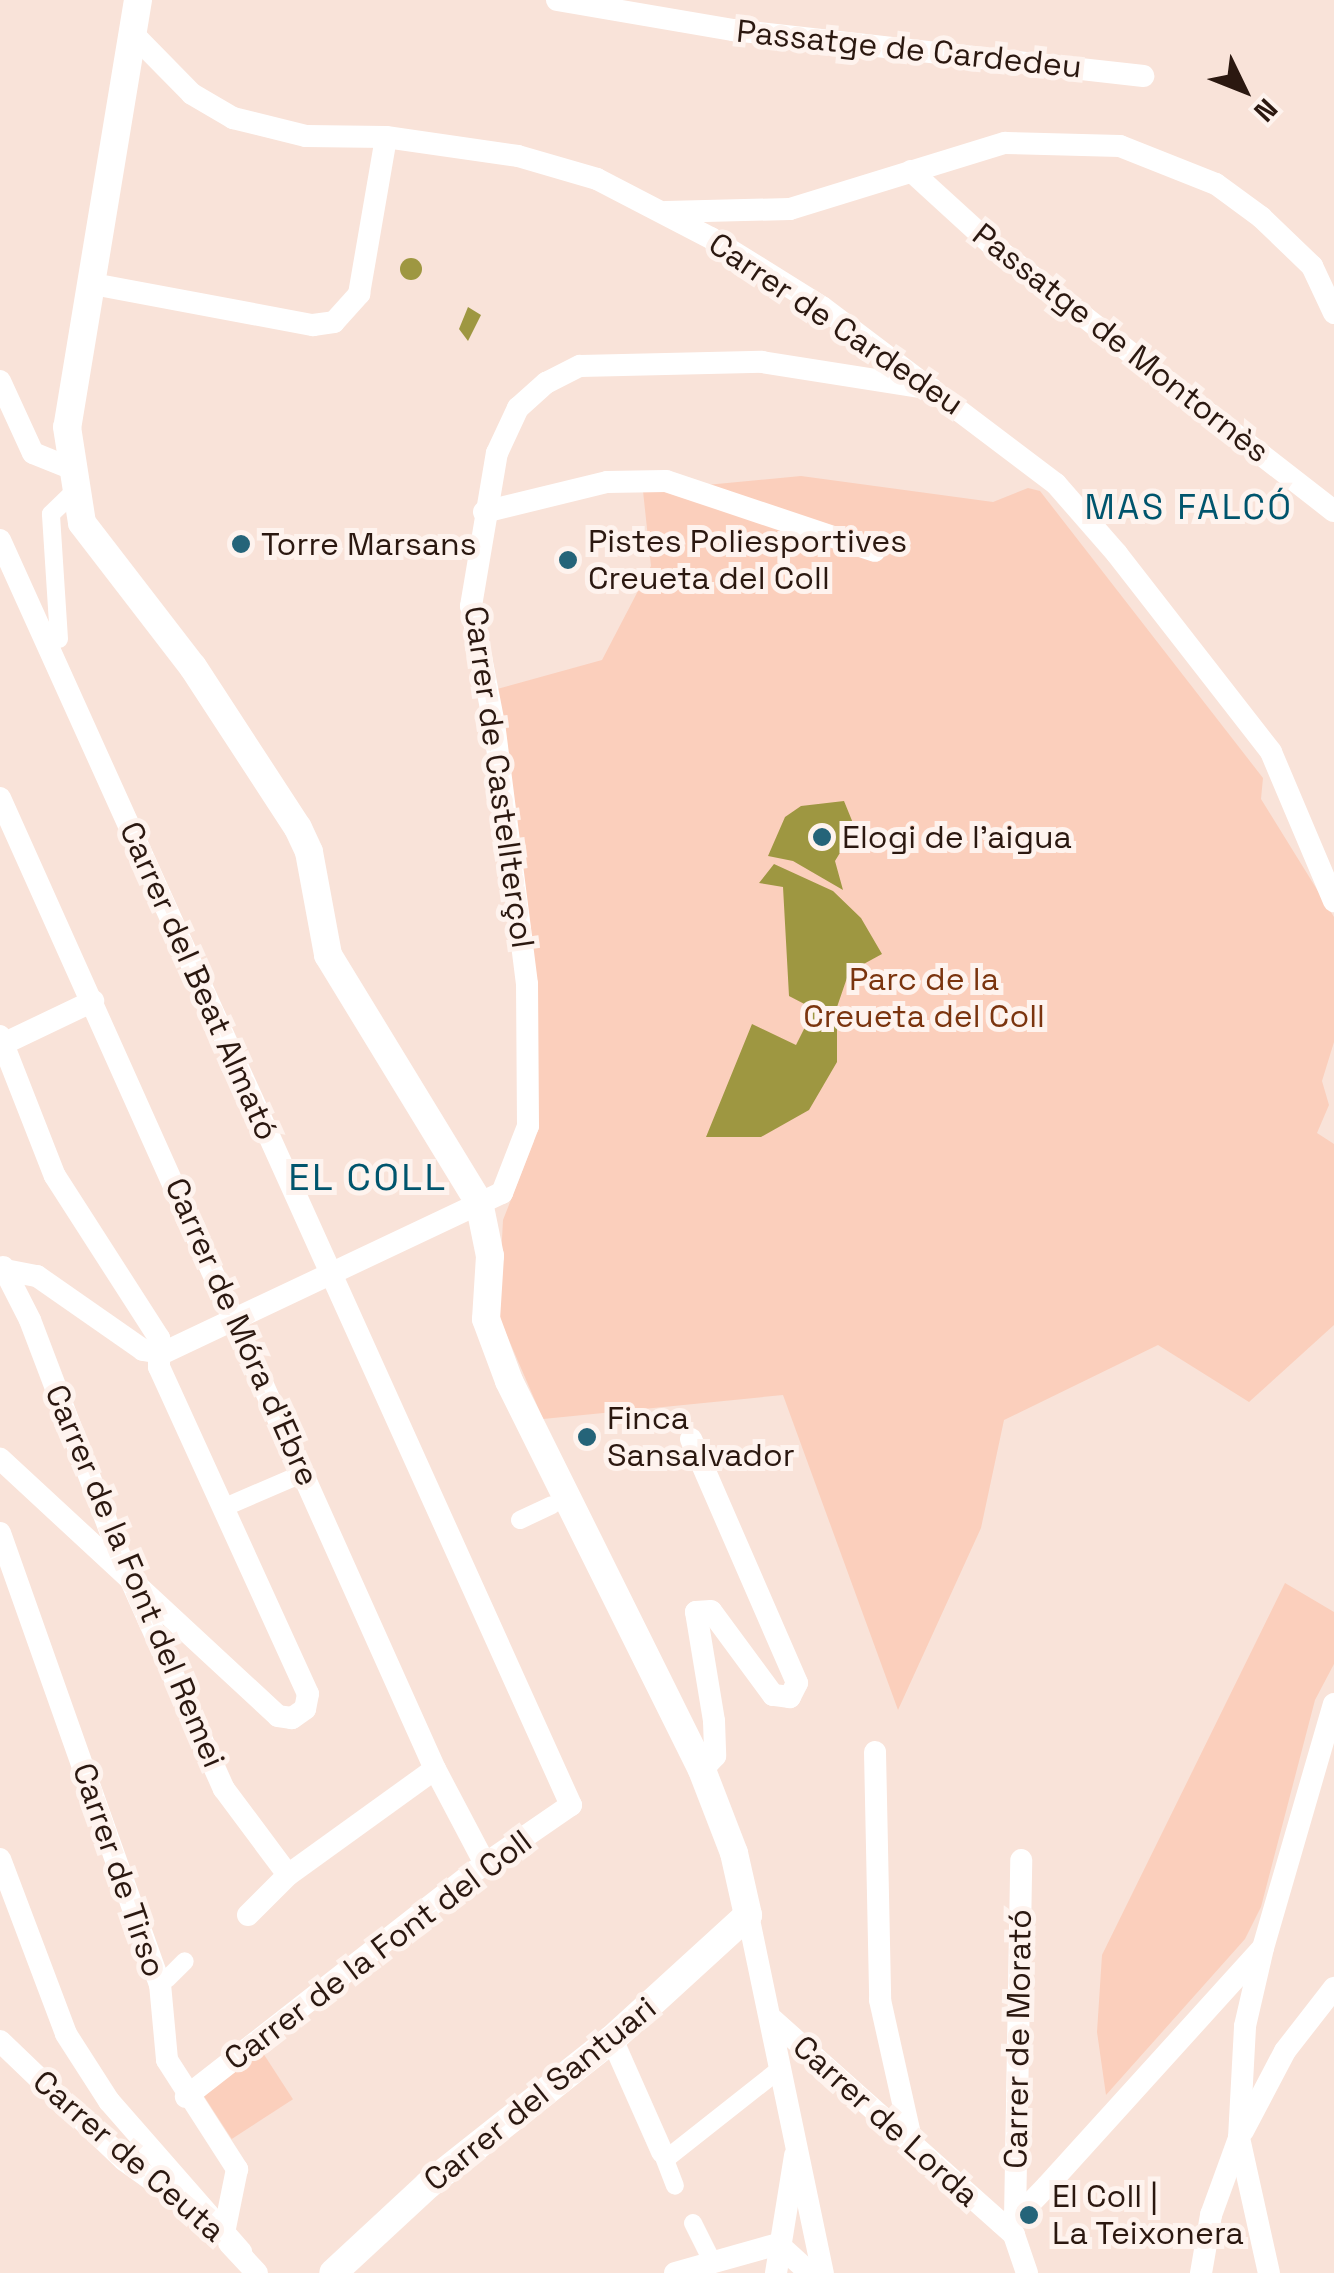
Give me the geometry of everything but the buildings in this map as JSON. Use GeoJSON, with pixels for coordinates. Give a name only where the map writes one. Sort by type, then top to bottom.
{"type":"FeatureCollection","features":[{"type":"Feature","properties":{"kind":"street"},"geometry":{"type":"LineString","coordinates":[[138,0],[137,38],[68,427],[86,530],[194,667],[298,828],[309,852],[328,955],[479,1202],[490,1256],[486,1319],[509,1381],[702,1770],[734,1852],[773,2020],[780,2068],[799,2138],[823,2273]]}},
{"type":"Feature","properties":{"kind":"street","name":"Passatge de Cardedeu"},"geometry":{"type":"LineString","coordinates":[[557,0],[733,30],[1143,76]]}},
{"type":"Feature","properties":{"kind":"street","name":"Carrer de Cardedeu"},"geometry":{"type":"LineString","coordinates":[[137,38],[192,94],[233,118],[306,136],[386,137],[518,156],[597,180],[663,212],[822,308],[1056,484],[1141,585],[1271,752],[1334,901]]}},
{"type":"Feature","properties":{"kind":"street"},"geometry":{"type":"LineString","coordinates":[[92,284],[313,325],[334,322],[360,294],[386,137]]}},
{"type":"Feature","properties":{"kind":"street"},"geometry":{"type":"LineString","coordinates":[[663,212],[790,209],[1005,143],[1045,141],[1120,146],[1168,161],[1216,184],[1300,251],[1334,313]]}},
{"type":"Feature","properties":{"kind":"street","name":"Passatge de Montornès"},"geometry":{"type":"LineString","coordinates":[[911,171],[992,244],[1334,511]]}},
{"type":"Feature","properties":{"kind":"street","name":"Carrer de Castellterçol"},"geometry":{"type":"LineString","coordinates":[[479,1202],[502,1193],[528,1126],[527,984],[494,724],[471,606],[484,512],[498,452],[518,408],[580,366],[762,362],[932,388]]}},
{"type":"Feature","properties":{"kind":"street"},"geometry":{"type":"LineString","coordinates":[[0,381],[33,454],[76,479]]}},
{"type":"Feature","properties":{"kind":"street"},"geometry":{"type":"LineString","coordinates":[[59,639],[51,514],[76,479]]}},
{"type":"Feature","properties":{"kind":"street"},"geometry":{"type":"LineString","coordinates":[[484,512],[607,482],[666,481],[875,551]]}},
{"type":"Feature","properties":{"kind":"street","name":"Carrer del Beat Almató"},"geometry":{"type":"LineString","coordinates":[[0,540],[572,1804]]}},
{"type":"Feature","properties":{"kind":"street","name":"Carrer de Móra d'Ebre"},"geometry":{"type":"LineString","coordinates":[[0,798],[436,1769],[486,1864]]}},
{"type":"Feature","properties":{"kind":"street"},"geometry":{"type":"LineString","coordinates":[[0,1460],[135,1580],[280,1718],[299,1714],[308,1694],[158,1353],[158,1338],[56,1176],[2,1040],[94,1001]]}},
{"type":"Feature","properties":{"kind":"street"},"geometry":{"type":"LineString","coordinates":[[1,1268],[37,1276],[142,1350],[158,1353],[479,1202]]}},
{"type":"Feature","properties":{"kind":"street","name":"Carrer de la Font del Remei"},"geometry":{"type":"LineString","coordinates":[[1,1268],[30,1320],[116,1549],[135,1580],[224,1789],[288,1874]]}},
{"type":"Feature","properties":{"kind":"street"},"geometry":{"type":"LineString","coordinates":[[691,1439],[746,1556],[797,1691],[786,1699],[773,1695],[711,1611],[698,1609],[693,1620],[714,1738],[714,1756],[702,1770]]}},
{"type":"Feature","properties":{"kind":"street"},"geometry":{"type":"LineString","coordinates":[[225,1508],[304,1473]]}},
{"type":"Feature","properties":{"kind":"street"},"geometry":{"type":"LineString","coordinates":[[520,1520],[552,1504]]}},
{"type":"Feature","properties":{"kind":"street","name":"Carrer de Tirso"},"geometry":{"type":"LineString","coordinates":[[0,1533],[160,1984],[166,2060],[186,2097],[238,2169],[225,2228]]}},
{"type":"Feature","properties":{"kind":"street"},"geometry":{"type":"LineString","coordinates":[[1269,2273],[1239,2138],[1246,2026],[1263,1948],[1334,1704]]}},
{"type":"Feature","properties":{"kind":"street"},"geometry":{"type":"LineString","coordinates":[[874,1752],[880,2000],[912,2143]]}},
{"type":"Feature","properties":{"kind":"street"},"geometry":{"type":"LineString","coordinates":[[248,1915],[288,1874],[436,1769]]}},
{"type":"Feature","properties":{"kind":"street","name":"Carrer de la Font del Coll"},"geometry":{"type":"LineString","coordinates":[[186,2097],[486,1864],[572,1804]]}},
{"type":"Feature","properties":{"kind":"street"},"geometry":{"type":"LineString","coordinates":[[0,1859],[66,2034],[109,2102],[225,2228],[242,2252]]}},
{"type":"Feature","properties":{"kind":"street","name":"Carrer de Morató"},"geometry":{"type":"LineString","coordinates":[[1008,2221],[1022,1860]]}},
{"type":"Feature","properties":{"kind":"street","name":"Carrer del Santuari"},"geometry":{"type":"LineString","coordinates":[[333,2273],[428,2185],[612,2039],[748,1915]]}},
{"type":"Feature","properties":{"kind":"street"},"geometry":{"type":"LineString","coordinates":[[1008,2221],[1263,1948]]}},
{"type":"Feature","properties":{"kind":"street"},"geometry":{"type":"LineString","coordinates":[[167,1979],[185,1961]]}},
{"type":"Feature","properties":{"kind":"street"},"geometry":{"type":"LineString","coordinates":[[1201,2273],[1211,2215],[1239,2138],[1285,2051],[1334,1988]]}},
{"type":"Feature","properties":{"kind":"street","name":"Carrer de Lorda"},"geometry":{"type":"LineString","coordinates":[[773,2020],[912,2143],[1008,2221],[1027,2273]]}},
{"type":"Feature","properties":{"kind":"street"},"geometry":{"type":"LineString","coordinates":[[612,2039],[674,2186]]}},
{"type":"Feature","properties":{"kind":"street","name":"Carrer de Ceuta"},"geometry":{"type":"LineString","coordinates":[[0,2041],[124,2160],[176,2194],[242,2252],[257,2273]]}},
{"type":"Feature","properties":{"kind":"street"},"geometry":{"type":"LineString","coordinates":[[664,2155],[780,2068]]}},
{"type":"Feature","properties":{"kind":"street"},"geometry":{"type":"LineString","coordinates":[[776,2273],[799,2138]]}},
{"type":"Feature","properties":{"kind":"street"},"geometry":{"type":"LineString","coordinates":[[693,2222],[713,2262]]}},
{"type":"Feature","properties":{"kind":"street"},"geometry":{"type":"LineString","coordinates":[[675,2273],[778,2244]]}},
{"type":"Feature","properties":{"kind":"street"},"geometry":{"type":"LineString","coordinates":[[778,2244],[810,2273]]}},
{"type":"Feature","properties":{"kind":"green space","name":"Parc de la Creueta del Coll"},"geometry":{"type":"Polygon","coordinates":[[[801,476],[993,502],[1028,488],[1040,491],[1263,778],[1261,799],[1334,917],[1334,1042],[1322,1081],[1329,1105],[1317,1133],[1334,1144],[1334,1325],[1249,1402],[1158,1345],[1004,1420],[981,1528],[898,1710],[783,1395],[543,1419],[498,1315],[503,1220],[534,1141],[497,689],[602,660],[651,566],[643,491],[801,476]]]}},
{"type":"Feature","properties":{"kind":"green space"},"geometry":{"type":"Polygon","coordinates":[[[1285,1583],[1334,1612],[1334,1664],[1315,1700],[1261,1907],[1245,1939],[1106,2095],[1097,2032],[1102,1955],[1285,1583]]]}},
{"type":"Feature","properties":{"kind":"green space"},"geometry":{"type":"Polygon","coordinates":[[[263,2053],[293,2099],[232,2139],[202,2093],[263,2053]]]}},
{"type":"Feature","properties":{"kind":"shaded area"},"geometry":{"type":"Polygon","coordinates":[[[407,258],[415,258],[422,269],[415,280],[407,280],[400,273],[400,265],[407,258]]]}},
{"type":"Feature","properties":{"kind":"shaded area"},"geometry":{"type":"Polygon","coordinates":[[[468,307],[481,315],[468,341],[459,329],[468,307]]]}},
{"type":"Feature","properties":{"kind":"shaded area"},"geometry":{"type":"Polygon","coordinates":[[[844,801],[855,828],[835,861],[843,890],[793,861],[768,856],[785,817],[801,806],[844,801]]]}},
{"type":"Feature","properties":{"kind":"shaded area"},"geometry":{"type":"Polygon","coordinates":[[[774,864],[833,891],[861,918],[882,954],[849,972],[837,1007],[837,1062],[809,1110],[761,1137],[706,1137],[752,1024],[796,1045],[814,1009],[789,996],[783,887],[759,883],[774,864]]]}},
{"type":"Feature","properties":{"kind":"place","name":"Torre Marsans"},"geometry":{"type":"Point","coordinates":[241,544]}},
{"type":"Feature","properties":{"kind":"place","name":"Pistes Poliesportives Creueta del Coll"},"geometry":{"type":"Point","coordinates":[568,560]}},
{"type":"Feature","properties":{"kind":"place","name":"Elogi de l'aigua"},"geometry":{"type":"Point","coordinates":[822,837]}},
{"type":"Feature","properties":{"kind":"place","name":"Finca Sansalvador"},"geometry":{"type":"Point","coordinates":[587,1437]}},
{"type":"Feature","properties":{"kind":"place","name":"El Coll | La Teixonera"},"geometry":{"type":"Point","coordinates":[1029,2215]}},
{"type":"Feature","properties":{"kind":"district","name":"MAS FALCÓ"},"geometry":{"type":"Point","coordinates":[1189,507]}},
{"type":"Feature","properties":{"kind":"district","name":"EL COLL"},"geometry":{"type":"Point","coordinates":[368,1178]}}]}
